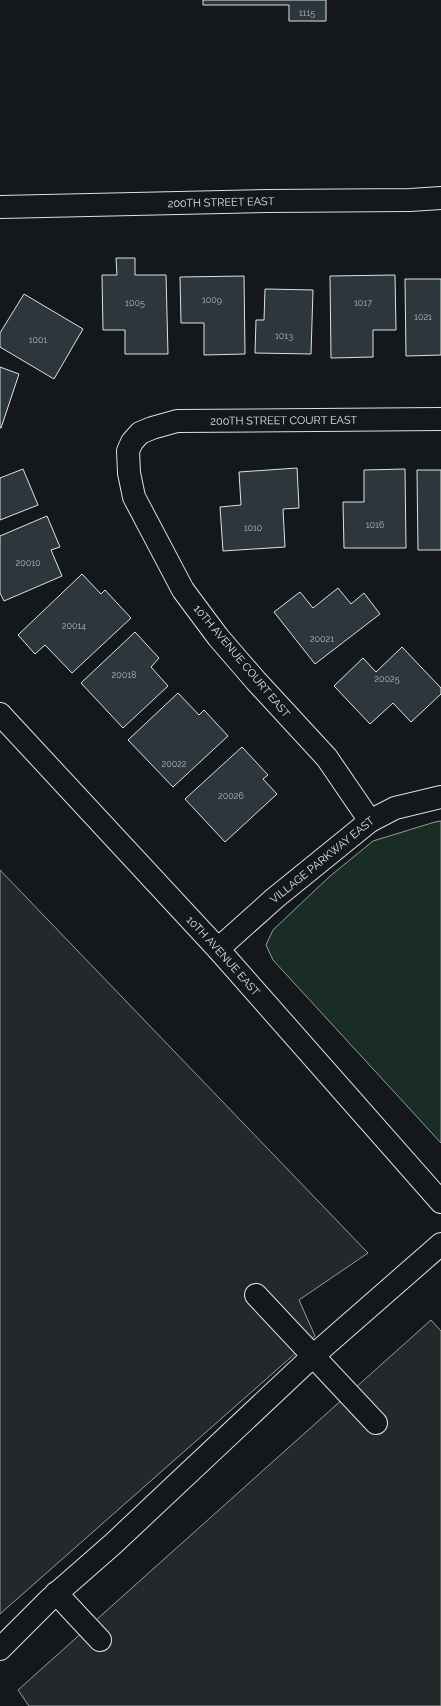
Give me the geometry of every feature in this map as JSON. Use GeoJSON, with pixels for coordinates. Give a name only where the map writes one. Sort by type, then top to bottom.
{"type":"FeatureCollection","features":[{"type":"Feature","properties":{"kind":"street","name":"200TH STREET EAST"},"geometry":{"type":"LineString","coordinates":[[0,207],[268,201],[410,200],[441,198]]}},
{"type":"Feature","properties":{"kind":"street","name":"200TH STREET COURT EAST"},"geometry":{"type":"LineString","coordinates":[[132,442],[140,433],[177,421],[441,419]]}},
{"type":"Feature","properties":{"kind":"street","name":"10TH AVENUE COURT EAST"},"geometry":{"type":"LineString","coordinates":[[132,442],[128,451],[129,473],[134,496],[183,590],[218,637],[256,681],[327,758],[370,821]]}},
{"type":"Feature","properties":{"kind":"street","name":"10TH AVENUE EAST"},"geometry":{"type":"LineString","coordinates":[[0,714],[218,949],[441,1202]]}},
{"type":"Feature","properties":{"kind":"street","name":"VILLAGE PARKWAY EAST"},"geometry":{"type":"LineString","coordinates":[[218,949],[275,898],[370,821],[395,808],[441,797]]}},
{"type":"Feature","properties":{"kind":"street"},"geometry":{"type":"LineString","coordinates":[[0,1649],[56,1593],[113,1544],[313,1356],[441,1244]]}},
{"type":"Feature","properties":{"kind":"street"},"geometry":{"type":"LineString","coordinates":[[256,1295],[376,1423]]}},
{"type":"Feature","properties":{"kind":"street"},"geometry":{"type":"LineString","coordinates":[[56,1593],[100,1640]]}},
{"type":"Feature","properties":{"kind":"green space"},"geometry":{"type":"Polygon","coordinates":[[[441,821],[441,1143],[273,960],[266,945],[273,930],[329,877],[373,841],[441,821]]]}},
{"type":"Feature","properties":{"kind":"shaded area"},"geometry":{"type":"Polygon","coordinates":[[[0,870],[368,1253],[299,1300],[315,1336],[0,1614],[0,870]]]}},
{"type":"Feature","properties":{"kind":"shaded area"},"geometry":{"type":"Polygon","coordinates":[[[431,1320],[441,1331],[441,1706],[29,1706],[18,1690],[431,1320]]]}},
{"type":"Feature","properties":{"kind":"building"},"geometry":{"type":"Polygon","coordinates":[[[203,0],[326,0],[326,21],[289,21],[289,5],[203,5],[203,0]]]}},
{"type":"Feature","properties":{"kind":"building"},"geometry":{"type":"Polygon","coordinates":[[[116,258],[135,258],[135,275],[166,275],[168,354],[125,354],[125,330],[103,330],[102,275],[117,275],[116,258]]]}},
{"type":"Feature","properties":{"kind":"building"},"geometry":{"type":"Polygon","coordinates":[[[395,275],[396,330],[373,330],[373,357],[331,358],[330,276],[395,275]]]}},
{"type":"Feature","properties":{"kind":"building"},"geometry":{"type":"Polygon","coordinates":[[[244,276],[245,354],[204,355],[204,323],[181,323],[180,277],[244,276]]]}},
{"type":"Feature","properties":{"kind":"building"},"geometry":{"type":"Polygon","coordinates":[[[405,279],[441,279],[441,355],[406,356],[405,279]]]}},
{"type":"Feature","properties":{"kind":"building"},"geometry":{"type":"Polygon","coordinates":[[[265,289],[313,290],[311,354],[255,353],[256,320],[264,320],[265,289]]]}},
{"type":"Feature","properties":{"kind":"building"},"geometry":{"type":"Polygon","coordinates":[[[24,294],[83,329],[54,379],[0,347],[0,333],[24,294]]]}},
{"type":"Feature","properties":{"kind":"building"},"geometry":{"type":"Polygon","coordinates":[[[0,367],[19,374],[1,428],[0,428],[0,367]]]}},
{"type":"Feature","properties":{"kind":"building"},"geometry":{"type":"Polygon","coordinates":[[[297,468],[299,508],[283,509],[285,547],[223,551],[220,507],[241,505],[239,472],[297,468]]]}},
{"type":"Feature","properties":{"kind":"building"},"geometry":{"type":"Polygon","coordinates":[[[23,469],[38,505],[0,520],[0,478],[23,469]]]}},
{"type":"Feature","properties":{"kind":"building"},"geometry":{"type":"Polygon","coordinates":[[[405,469],[406,548],[344,548],[343,502],[364,502],[364,470],[405,469]]]}},
{"type":"Feature","properties":{"kind":"building"},"geometry":{"type":"Polygon","coordinates":[[[417,470],[441,470],[441,550],[418,550],[417,470]]]}},
{"type":"Feature","properties":{"kind":"building"},"geometry":{"type":"Polygon","coordinates":[[[47,516],[60,547],[51,550],[62,576],[4,601],[0,593],[0,536],[47,516]]]}},
{"type":"Feature","properties":{"kind":"building"},"geometry":{"type":"Polygon","coordinates":[[[82,574],[101,594],[105,590],[131,618],[72,673],[45,645],[35,654],[18,635],[82,574]]]}},
{"type":"Feature","properties":{"kind":"building"},"geometry":{"type":"Polygon","coordinates":[[[338,588],[351,604],[364,593],[380,614],[315,664],[274,612],[300,592],[313,608],[338,588]]]}},
{"type":"Feature","properties":{"kind":"building"},"geometry":{"type":"Polygon","coordinates":[[[135,632],[159,658],[151,667],[168,686],[123,728],[81,683],[135,632]]]}},
{"type":"Feature","properties":{"kind":"building"},"geometry":{"type":"Polygon","coordinates":[[[402,647],[441,688],[441,694],[411,722],[393,703],[370,724],[334,686],[363,658],[376,672],[402,647]]]}},
{"type":"Feature","properties":{"kind":"building"},"geometry":{"type":"Polygon","coordinates":[[[178,693],[199,715],[204,710],[228,736],[173,787],[128,740],[178,693]]]}},
{"type":"Feature","properties":{"kind":"building"},"geometry":{"type":"Polygon","coordinates":[[[242,747],[268,775],[263,779],[277,794],[225,842],[185,799],[242,747]]]}}]}
